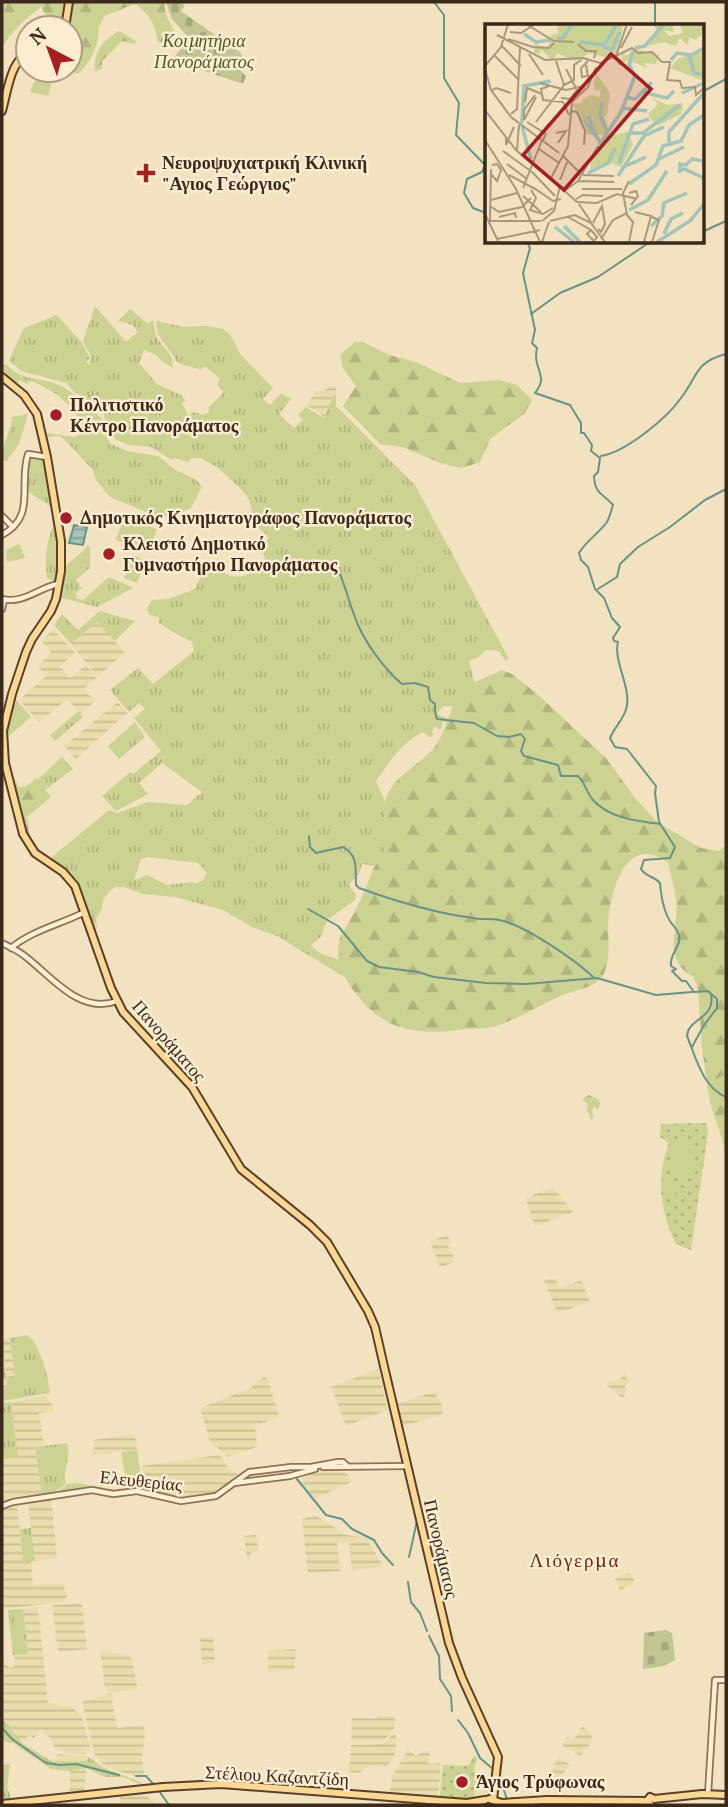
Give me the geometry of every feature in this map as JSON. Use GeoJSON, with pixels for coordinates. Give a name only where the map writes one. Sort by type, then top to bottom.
{"type":"FeatureCollection","features":[{"type":"Feature","properties":{"kind":"main road"},"geometry":{"type":"LineString","coordinates":[[2,111],[14,67]]}},
{"type":"Feature","properties":{"kind":"main road","name":"Πανοράματος"},"geometry":{"type":"LineString","coordinates":[[2,377],[26,397],[38,418],[61,541],[59,584],[51,611],[32,639],[12,694],[4,731],[5,763],[25,840],[37,855],[69,878],[85,912],[117,1001],[130,1020],[192,1087],[241,1169],[318,1232],[335,1252],[373,1323],[450,1647],[498,1755],[489,1802]]}},
{"type":"Feature","properties":{"kind":"main road","name":"Στέλιου Καζαντζίδη"},"geometry":{"type":"LineString","coordinates":[[2,1804],[211,1784],[507,1804],[529,1800],[650,1802],[708,1794],[726,1795]]}},
{"type":"Feature","properties":{"kind":"main road","name":"Στέλιου Καζαντζίδη"},"geometry":{"type":"LineString","coordinates":[[467,1803],[477,1805]]}},
{"type":"Feature","properties":{"kind":"street"},"geometry":{"type":"LineString","coordinates":[[2,536],[23,514],[28,454],[47,457]]}},
{"type":"Feature","properties":{"kind":"street"},"geometry":{"type":"LineString","coordinates":[[2,516],[13,527]]}},
{"type":"Feature","properties":{"kind":"street"},"geometry":{"type":"LineString","coordinates":[[2,609],[3,600],[27,598],[59,584]]}},
{"type":"Feature","properties":{"kind":"street"},"geometry":{"type":"LineString","coordinates":[[11,948],[25,937],[85,912]]}},
{"type":"Feature","properties":{"kind":"street"},"geometry":{"type":"LineString","coordinates":[[2,943],[24,955],[76,997],[100,1005],[117,1001]]}},
{"type":"Feature","properties":{"kind":"street","name":"Ελευθερίας"},"geometry":{"type":"LineString","coordinates":[[2,1506],[89,1490],[113,1494],[138,1491],[181,1500],[216,1496],[247,1473],[311,1467],[339,1461],[347,1466]]}},
{"type":"Feature","properties":{"kind":"street","name":"Ελευθερίας"},"geometry":{"type":"LineString","coordinates":[[233,1483],[290,1476],[322,1467],[408,1466]]}},
{"type":"Feature","properties":{"kind":"street"},"geometry":{"type":"LineString","coordinates":[[708,1794],[715,1681],[726,1680]]}},
{"type":"Feature","properties":{"kind":"shaded area"},"geometry":{"type":"Polygon","coordinates":[[[330,386],[336,386],[336,395],[324,417],[307,405],[316,391],[324,391],[330,386]]]}},
{"type":"Feature","properties":{"kind":"shaded area"},"geometry":{"type":"Polygon","coordinates":[[[98,621],[125,653],[97,677],[71,644],[98,621]]]}},
{"type":"Feature","properties":{"kind":"shaded area"},"geometry":{"type":"Polygon","coordinates":[[[53,629],[75,653],[60,666],[70,678],[86,665],[96,678],[84,689],[95,701],[80,714],[67,699],[39,722],[19,700],[46,676],[38,666],[51,653],[42,641],[53,629]]]}},
{"type":"Feature","properties":{"kind":"shaded area"},"geometry":{"type":"Polygon","coordinates":[[[118,702],[127,713],[76,759],[64,746],[118,702]]]}},
{"type":"Feature","properties":{"kind":"shaded area"},"geometry":{"type":"Polygon","coordinates":[[[553,1187],[573,1212],[535,1226],[525,1198],[553,1187]]]}},
{"type":"Feature","properties":{"kind":"shaded area"},"geometry":{"type":"Polygon","coordinates":[[[448,1235],[448,1246],[454,1262],[440,1267],[430,1241],[448,1235]]]}},
{"type":"Feature","properties":{"kind":"shaded area"},"geometry":{"type":"Polygon","coordinates":[[[555,1278],[559,1288],[581,1280],[590,1302],[557,1313],[544,1280],[555,1278]]]}},
{"type":"Feature","properties":{"kind":"shaded area"},"geometry":{"type":"Polygon","coordinates":[[[10,1338],[16,1376],[8,1388],[2,1389],[2,1378],[6,1377],[2,1339],[10,1338]]]}},
{"type":"Feature","properties":{"kind":"shaded area"},"geometry":{"type":"Polygon","coordinates":[[[378,1369],[388,1410],[346,1426],[331,1387],[378,1369]]]}},
{"type":"Feature","properties":{"kind":"shaded area"},"geometry":{"type":"Polygon","coordinates":[[[625,1374],[629,1382],[622,1398],[605,1384],[620,1379],[625,1374]]]}},
{"type":"Feature","properties":{"kind":"shaded area"},"geometry":{"type":"Polygon","coordinates":[[[265,1377],[268,1379],[279,1417],[255,1426],[257,1447],[228,1457],[210,1441],[200,1408],[251,1388],[265,1377]]]}},
{"type":"Feature","properties":{"kind":"shaded area"},"geometry":{"type":"Polygon","coordinates":[[[434,1392],[442,1404],[443,1414],[401,1427],[396,1404],[434,1392]]]}},
{"type":"Feature","properties":{"kind":"shaded area"},"geometry":{"type":"Polygon","coordinates":[[[46,1396],[54,1408],[53,1411],[39,1413],[44,1446],[35,1448],[42,1496],[5,1503],[2,1458],[18,1457],[11,1402],[46,1396]]]}},
{"type":"Feature","properties":{"kind":"shaded area"},"geometry":{"type":"Polygon","coordinates":[[[135,1434],[137,1450],[93,1455],[94,1440],[135,1434]]]}},
{"type":"Feature","properties":{"kind":"shaded area"},"geometry":{"type":"Polygon","coordinates":[[[220,1455],[230,1470],[238,1474],[217,1494],[177,1498],[146,1488],[142,1466],[220,1455]]]}},
{"type":"Feature","properties":{"kind":"shaded area"},"geometry":{"type":"Polygon","coordinates":[[[323,1470],[346,1473],[351,1482],[315,1499],[303,1483],[302,1476],[323,1470]]]}},
{"type":"Feature","properties":{"kind":"shaded area"},"geometry":{"type":"Polygon","coordinates":[[[51,1497],[57,1558],[35,1561],[28,1501],[51,1497]]]}},
{"type":"Feature","properties":{"kind":"shaded area"},"geometry":{"type":"Polygon","coordinates":[[[17,1503],[23,1561],[31,1561],[33,1585],[63,1583],[67,1596],[64,1602],[2,1609],[2,1507],[17,1503]]]}},
{"type":"Feature","properties":{"kind":"shaded area"},"geometry":{"type":"Polygon","coordinates":[[[315,1515],[346,1535],[366,1538],[382,1567],[352,1570],[349,1542],[337,1543],[340,1571],[308,1573],[302,1519],[315,1515]]]}},
{"type":"Feature","properties":{"kind":"shaded area"},"geometry":{"type":"Polygon","coordinates":[[[256,1535],[259,1551],[251,1552],[250,1560],[247,1561],[244,1536],[256,1535]]]}},
{"type":"Feature","properties":{"kind":"shaded area"},"geometry":{"type":"Polygon","coordinates":[[[631,1573],[635,1583],[620,1590],[615,1578],[631,1573]]]}},
{"type":"Feature","properties":{"kind":"shaded area"},"geometry":{"type":"Polygon","coordinates":[[[82,1603],[87,1649],[58,1652],[52,1605],[82,1603]]]}},
{"type":"Feature","properties":{"kind":"shaded area"},"geometry":{"type":"Polygon","coordinates":[[[38,1607],[48,1703],[73,1707],[82,1716],[91,1752],[82,1750],[87,1754],[66,1753],[54,1748],[53,1740],[40,1730],[34,1738],[29,1735],[22,1743],[2,1718],[2,1655],[9,1668],[15,1666],[14,1655],[28,1654],[23,1609],[38,1607]]]}},
{"type":"Feature","properties":{"kind":"shaded area"},"geometry":{"type":"Polygon","coordinates":[[[213,1637],[215,1662],[202,1664],[200,1638],[213,1637]]]}},
{"type":"Feature","properties":{"kind":"shaded area"},"geometry":{"type":"Polygon","coordinates":[[[296,1649],[294,1670],[268,1672],[268,1651],[296,1649]]]}},
{"type":"Feature","properties":{"kind":"shaded area"},"geometry":{"type":"Polygon","coordinates":[[[100,1651],[129,1655],[138,1689],[115,1692],[105,1689],[100,1651]]]}},
{"type":"Feature","properties":{"kind":"shaded area"},"geometry":{"type":"Polygon","coordinates":[[[111,1693],[117,1728],[144,1725],[144,1775],[140,1778],[106,1767],[95,1755],[82,1702],[111,1693]]]}},
{"type":"Feature","properties":{"kind":"shaded area"},"geometry":{"type":"Polygon","coordinates":[[[377,1716],[395,1716],[394,1728],[384,1741],[351,1742],[352,1717],[377,1719],[377,1716]]]}},
{"type":"Feature","properties":{"kind":"shaded area"},"geometry":{"type":"Polygon","coordinates":[[[582,1726],[592,1738],[589,1746],[582,1749],[584,1752],[580,1756],[562,1745],[567,1737],[573,1741],[582,1726]]]}},
{"type":"Feature","properties":{"kind":"shaded area"},"geometry":{"type":"Polygon","coordinates":[[[394,1733],[396,1752],[387,1767],[370,1766],[359,1773],[349,1772],[351,1745],[384,1744],[394,1733]]]}},
{"type":"Feature","properties":{"kind":"shaded area"},"geometry":{"type":"Polygon","coordinates":[[[408,1749],[416,1756],[426,1750],[430,1754],[428,1764],[441,1763],[438,1797],[389,1795],[393,1775],[408,1749]]]}},
{"type":"Feature","properties":{"kind":"shaded area"},"geometry":{"type":"Polygon","coordinates":[[[58,1754],[89,1757],[87,1762],[53,1762],[58,1754]]]}},
{"type":"Feature","properties":{"kind":"shaded area"},"geometry":{"type":"Polygon","coordinates":[[[558,1757],[570,1765],[556,1782],[549,1776],[558,1757]]]}},
{"type":"Feature","properties":{"kind":"shaded area"},"geometry":{"type":"Polygon","coordinates":[[[86,1768],[84,1794],[70,1796],[70,1771],[86,1768]]]}},
{"type":"Feature","properties":{"kind":"shaded area"},"geometry":{"type":"Polygon","coordinates":[[[475,1781],[491,1783],[486,1798],[475,1801],[475,1781]]]}},
{"type":"Feature","properties":{"kind":"shaded area"},"geometry":{"type":"Polygon","coordinates":[[[143,1792],[156,1805],[121,1805],[119,1794],[143,1792]]]}},
{"type":"Feature","properties":{"kind":"green space"},"geometry":{"type":"Polygon","coordinates":[[[2,2],[164,2],[166,15],[180,42],[158,42],[151,20],[135,4],[104,16],[93,53],[84,68],[84,14],[45,14],[41,7],[32,14],[14,14],[14,32],[2,47],[2,2]]]}},
{"type":"Feature","properties":{"kind":"green space","name":"Κοιμητήρια Πανοράματος"},"geometry":{"type":"Polygon","coordinates":[[[166,2],[182,2],[184,7],[181,11],[241,53],[242,59],[237,67],[246,76],[243,84],[172,60],[189,38],[172,19],[166,2]]]}},
{"type":"Feature","properties":{"kind":"green space"},"geometry":{"type":"Polygon","coordinates":[[[119,31],[136,41],[135,44],[122,41],[102,61],[102,69],[95,71],[100,47],[119,31]]]}},
{"type":"Feature","properties":{"kind":"green space"},"geometry":{"type":"Polygon","coordinates":[[[33,84],[51,84],[48,96],[30,92],[33,84]]]}},
{"type":"Feature","properties":{"kind":"green space"},"geometry":{"type":"Polygon","coordinates":[[[95,306],[126,342],[138,332],[133,325],[118,321],[130,309],[148,324],[153,320],[156,337],[171,356],[173,368],[157,355],[144,350],[139,363],[157,384],[181,395],[186,401],[182,403],[188,415],[209,412],[209,407],[224,392],[217,385],[220,379],[205,366],[201,370],[178,363],[158,334],[156,321],[184,327],[206,326],[223,329],[231,336],[241,355],[273,388],[263,399],[270,405],[281,393],[291,399],[279,414],[294,428],[303,420],[298,415],[306,407],[324,418],[334,394],[336,395],[336,406],[415,485],[509,659],[505,661],[499,651],[485,650],[481,656],[469,661],[475,685],[462,702],[454,706],[443,706],[437,714],[450,720],[442,722],[442,728],[439,730],[435,726],[430,738],[423,732],[409,741],[396,753],[376,781],[398,831],[375,866],[362,864],[359,874],[349,884],[356,894],[355,900],[327,920],[321,937],[311,945],[319,952],[345,964],[359,983],[277,936],[252,927],[223,910],[175,897],[143,894],[124,887],[110,890],[103,900],[94,933],[80,892],[48,860],[109,810],[117,813],[148,802],[187,805],[202,792],[162,763],[139,783],[148,794],[116,811],[102,796],[130,772],[133,774],[161,751],[134,718],[145,709],[139,703],[129,712],[110,690],[138,668],[153,684],[194,651],[192,642],[163,626],[159,623],[159,618],[149,614],[147,608],[152,600],[168,599],[195,589],[200,579],[198,570],[208,561],[228,575],[239,576],[257,571],[267,564],[261,547],[269,538],[255,524],[249,499],[217,467],[200,458],[191,458],[189,462],[174,458],[172,460],[151,447],[129,445],[115,439],[108,430],[103,411],[73,391],[67,383],[21,371],[9,360],[24,328],[57,315],[82,343],[90,358],[86,362],[89,365],[91,356],[83,341],[95,306]],[[148,857],[141,859],[134,880],[147,875],[167,885],[192,882],[195,884],[203,880],[207,873],[198,863],[148,857]]]}},
{"type":"Feature","properties":{"kind":"green space"},"geometry":{"type":"Polygon","coordinates":[[[355,342],[363,342],[389,355],[416,362],[460,383],[499,380],[517,385],[532,400],[524,414],[490,439],[480,462],[462,468],[440,463],[403,447],[380,444],[343,406],[356,386],[343,368],[340,355],[355,342]]]}},
{"type":"Feature","properties":{"kind":"green space"},"geometry":{"type":"Polygon","coordinates":[[[2,364],[26,377],[56,384],[73,394],[102,419],[101,429],[111,444],[127,451],[158,456],[174,469],[197,480],[202,487],[191,508],[172,517],[158,517],[110,497],[96,480],[93,470],[64,439],[59,436],[47,437],[46,433],[75,437],[79,435],[82,425],[73,410],[60,397],[37,384],[30,381],[27,384],[20,380],[16,384],[2,374],[2,364]]]}},
{"type":"Feature","properties":{"kind":"green space"},"geometry":{"type":"Polygon","coordinates":[[[28,414],[19,444],[6,462],[2,459],[2,453],[12,417],[28,414]]]}},
{"type":"Feature","properties":{"kind":"green space"},"geometry":{"type":"Polygon","coordinates":[[[29,457],[45,460],[54,509],[26,490],[29,457]]]}},
{"type":"Feature","properties":{"kind":"green space"},"geometry":{"type":"Polygon","coordinates":[[[124,517],[157,529],[148,552],[116,540],[124,517]]]}},
{"type":"Feature","properties":{"kind":"green space"},"geometry":{"type":"Polygon","coordinates":[[[55,522],[58,550],[57,577],[53,581],[47,578],[46,557],[55,522]]]}},
{"type":"Feature","properties":{"kind":"green space"},"geometry":{"type":"Polygon","coordinates":[[[19,544],[25,558],[7,562],[6,550],[19,544]]]}},
{"type":"Feature","properties":{"kind":"green space"},"geometry":{"type":"Polygon","coordinates":[[[87,545],[90,547],[90,568],[76,580],[82,588],[76,593],[76,598],[83,600],[109,577],[133,588],[97,607],[59,597],[65,569],[87,545]]]}},
{"type":"Feature","properties":{"kind":"green space"},"geometry":{"type":"Polygon","coordinates":[[[133,555],[145,560],[137,583],[124,578],[133,555]]]}},
{"type":"Feature","properties":{"kind":"green space"},"geometry":{"type":"Polygon","coordinates":[[[100,611],[135,621],[115,641],[97,622],[71,644],[54,625],[62,614],[78,630],[100,611]]]}},
{"type":"Feature","properties":{"kind":"green space"},"geometry":{"type":"Polygon","coordinates":[[[502,670],[512,674],[535,692],[606,758],[657,822],[701,848],[719,851],[726,845],[726,1161],[724,1145],[710,1103],[702,1048],[698,989],[694,977],[677,962],[674,953],[677,911],[675,890],[668,862],[654,855],[643,854],[633,858],[619,876],[608,920],[607,964],[599,980],[512,1020],[493,1027],[435,1032],[406,1029],[381,1018],[368,1008],[345,977],[338,956],[340,939],[384,850],[385,805],[389,791],[438,743],[461,693],[475,682],[502,670]]]}},
{"type":"Feature","properties":{"kind":"green space"},"geometry":{"type":"Polygon","coordinates":[[[14,697],[31,717],[5,739],[14,697]]]}},
{"type":"Feature","properties":{"kind":"green space"},"geometry":{"type":"Polygon","coordinates":[[[78,712],[83,717],[55,741],[50,735],[78,712]]]}},
{"type":"Feature","properties":{"kind":"green space"},"geometry":{"type":"Polygon","coordinates":[[[135,722],[145,737],[119,759],[108,746],[135,722]]]}},
{"type":"Feature","properties":{"kind":"green space"},"geometry":{"type":"Polygon","coordinates":[[[62,757],[73,769],[45,790],[37,780],[62,757]]]}},
{"type":"Feature","properties":{"kind":"green space"},"geometry":{"type":"Polygon","coordinates":[[[7,763],[19,787],[27,786],[36,778],[51,797],[27,817],[33,843],[31,845],[25,831],[7,763]]]}},
{"type":"Feature","properties":{"kind":"green space"},"geometry":{"type":"Polygon","coordinates":[[[726,1074],[726,1097],[710,1082],[726,1074]]]}},
{"type":"Feature","properties":{"kind":"green space"},"geometry":{"type":"Polygon","coordinates":[[[589,1095],[600,1103],[598,1110],[595,1107],[592,1109],[591,1121],[588,1105],[582,1099],[589,1095]]]}},
{"type":"Feature","properties":{"kind":"green space"},"geometry":{"type":"Polygon","coordinates":[[[706,1123],[708,1133],[691,1250],[676,1244],[666,1220],[661,1181],[669,1143],[660,1137],[661,1124],[706,1123]]]}},
{"type":"Feature","properties":{"kind":"green space"},"geometry":{"type":"Polygon","coordinates":[[[694,1141],[695,1173],[675,1176],[671,1143],[694,1141]]]}},
{"type":"Feature","properties":{"kind":"green space"},"geometry":{"type":"Polygon","coordinates":[[[673,1174],[676,1194],[665,1196],[662,1176],[673,1174]]]}},
{"type":"Feature","properties":{"kind":"green space"},"geometry":{"type":"Polygon","coordinates":[[[27,1335],[39,1352],[50,1393],[2,1401],[2,1389],[8,1388],[6,1377],[15,1376],[10,1338],[27,1335]]]}},
{"type":"Feature","properties":{"kind":"green space"},"geometry":{"type":"Polygon","coordinates":[[[2,1351],[6,1377],[2,1378],[2,1351]]]}},
{"type":"Feature","properties":{"kind":"green space"},"geometry":{"type":"Polygon","coordinates":[[[11,1402],[18,1457],[2,1459],[2,1403],[11,1402]]]}},
{"type":"Feature","properties":{"kind":"green space"},"geometry":{"type":"Polygon","coordinates":[[[67,1443],[66,1484],[52,1494],[42,1496],[35,1447],[67,1443]]]}},
{"type":"Feature","properties":{"kind":"green space"},"geometry":{"type":"Polygon","coordinates":[[[137,1450],[143,1488],[127,1486],[121,1452],[137,1450]]]}},
{"type":"Feature","properties":{"kind":"green space"},"geometry":{"type":"Polygon","coordinates":[[[68,1484],[110,1489],[143,1490],[114,1492],[95,1488],[59,1491],[68,1484]]]}},
{"type":"Feature","properties":{"kind":"green space"},"geometry":{"type":"Polygon","coordinates":[[[31,1528],[35,1561],[23,1562],[20,1529],[31,1528]]]}},
{"type":"Feature","properties":{"kind":"green space"},"geometry":{"type":"Polygon","coordinates":[[[23,1609],[28,1654],[13,1655],[8,1610],[23,1609]]]}},
{"type":"Feature","properties":{"kind":"green space"},"geometry":{"type":"Polygon","coordinates":[[[666,1630],[672,1633],[675,1660],[664,1666],[643,1669],[644,1633],[666,1630]]]}},
{"type":"Feature","properties":{"kind":"green space"},"geometry":{"type":"Polygon","coordinates":[[[2,1718],[22,1743],[53,1762],[87,1761],[89,1757],[104,1768],[141,1782],[142,1785],[123,1777],[105,1777],[86,1768],[70,1771],[51,1769],[13,1743],[5,1742],[2,1737],[2,1718]]]}},
{"type":"Feature","properties":{"kind":"green space"},"geometry":{"type":"Polygon","coordinates":[[[475,1755],[477,1759],[474,1770],[479,1781],[475,1782],[474,1801],[440,1796],[443,1765],[468,1766],[475,1755]]]}},
{"type":"Feature","properties":{"kind":"green space"},"geometry":{"type":"Polygon","coordinates":[[[10,1764],[7,1787],[12,1801],[2,1802],[2,1765],[10,1764]]]}},
{"type":"Feature","properties":{"kind":"water"},"geometry":{"type":"Polygon","coordinates":[[[74,525],[87,527],[83,545],[69,543],[74,525]]]}},
{"type":"Feature","properties":{"kind":"waterway"},"geometry":{"type":"LineString","coordinates":[[434,2],[444,15],[444,78],[459,103],[456,135],[485,165]]}},
{"type":"Feature","properties":{"kind":"waterway"},"geometry":{"type":"LineString","coordinates":[[655,2],[655,24]]}},
{"type":"Feature","properties":{"kind":"waterway"},"geometry":{"type":"LineString","coordinates":[[704,91],[726,79]]}},
{"type":"Feature","properties":{"kind":"waterway"},"geometry":{"type":"LineString","coordinates":[[485,165],[482,172],[467,179],[464,193],[473,208],[485,213]]}},
{"type":"Feature","properties":{"kind":"waterway"},"geometry":{"type":"LineString","coordinates":[[704,231],[726,221]]}},
{"type":"Feature","properties":{"kind":"waterway"},"geometry":{"type":"LineString","coordinates":[[528,243],[530,248],[523,273],[535,330],[532,343],[537,348],[536,356],[541,376],[535,393],[570,405],[581,423],[581,433],[584,433],[592,445],[591,451],[600,458],[598,472],[594,476],[596,487],[613,505],[607,522],[579,553],[581,560],[588,567],[595,589],[604,598],[612,618],[620,627],[613,638],[618,642],[618,657],[627,705],[625,714],[610,738],[615,747],[627,749],[656,786],[659,822],[675,847],[670,858],[644,860],[641,869],[660,883],[666,912],[679,935],[679,943],[671,962],[671,966],[676,969],[672,971],[682,981],[686,981],[694,992],[708,991],[717,999],[717,1008],[692,1047]]}},
{"type":"Feature","properties":{"kind":"waterway"},"geometry":{"type":"LineString","coordinates":[[531,314],[560,293],[598,277],[646,243]]}},
{"type":"Feature","properties":{"kind":"waterway"},"geometry":{"type":"LineString","coordinates":[[647,244],[656,243]]}},
{"type":"Feature","properties":{"kind":"waterway"},"geometry":{"type":"LineString","coordinates":[[601,456],[622,448],[656,424],[675,406],[698,371],[708,361],[726,354]]}},
{"type":"Feature","properties":{"kind":"waterway"},"geometry":{"type":"LineString","coordinates":[[598,589],[617,577],[620,564],[638,547],[705,500],[726,489]]}},
{"type":"Feature","properties":{"kind":"waterway"},"geometry":{"type":"LineString","coordinates":[[340,574],[356,621],[372,650],[402,684],[415,683],[428,687],[430,700],[435,704],[437,719],[474,723],[497,736],[521,734],[525,739],[521,751],[524,756],[558,765],[561,776],[578,776],[599,806],[615,815],[660,824]]}},
{"type":"Feature","properties":{"kind":"waterway"},"geometry":{"type":"LineString","coordinates":[[309,836],[310,847],[316,853],[343,847],[352,854],[356,868],[356,885],[359,888],[429,910],[509,923],[549,944],[594,978]]}},
{"type":"Feature","properties":{"kind":"waterway"},"geometry":{"type":"LineString","coordinates":[[308,909],[338,926],[367,961],[379,967],[486,983],[526,984],[597,978],[656,995],[692,992]]}},
{"type":"Feature","properties":{"kind":"waterway"},"geometry":{"type":"LineString","coordinates":[[711,994],[709,1009],[692,1025],[687,1036],[706,1080],[718,1093],[726,1097]]}},
{"type":"Feature","properties":{"kind":"waterway"},"geometry":{"type":"LineString","coordinates":[[297,1479],[326,1515],[342,1519],[352,1529],[374,1540],[393,1565]]}},
{"type":"Feature","properties":{"kind":"waterway"},"geometry":{"type":"LineString","coordinates":[[409,1557],[417,1521]]}},
{"type":"Feature","properties":{"kind":"waterway"},"geometry":{"type":"LineString","coordinates":[[408,1582],[411,1602],[420,1613],[427,1631]]}},
{"type":"Feature","properties":{"kind":"waterway"},"geometry":{"type":"LineString","coordinates":[[429,1636],[439,1656],[440,1679],[451,1696],[452,1711]]}},
{"type":"Feature","properties":{"kind":"waterway"},"geometry":{"type":"LineString","coordinates":[[458,1720],[468,1733],[480,1758],[493,1769]]}},
{"type":"Feature","properties":{"kind":"waterway"},"geometry":{"type":"LineString","coordinates":[[2,1728],[12,1739],[46,1763],[76,1764],[119,1775]]}},
{"type":"Feature","properties":{"kind":"waterway"},"geometry":{"type":"LineString","coordinates":[[136,1776],[146,1776],[155,1786]]}},
{"type":"Feature","properties":{"kind":"waterway"},"geometry":{"type":"LineString","coordinates":[[500,1779],[507,1799]]}},
{"type":"Feature","properties":{"kind":"waterway"},"geometry":{"type":"LineString","coordinates":[[159,1791],[169,1805]]}},
{"type":"Feature","properties":{"kind":"place","name":"Νευροψυχιατρική Κλινική \"Αγιος Γεώργιος\""},"geometry":{"type":"Point","coordinates":[146,173]}},
{"type":"Feature","properties":{"kind":"place","name":"Πολιτιστικό Κέντρο Πανοράματος"},"geometry":{"type":"Point","coordinates":[56,415]}},
{"type":"Feature","properties":{"kind":"place","name":"Δημοτικός Κινηματογράφος Πανοράματος"},"geometry":{"type":"Point","coordinates":[66,518]}},
{"type":"Feature","properties":{"kind":"place","name":"Κλειστό Δημοτικό Γυμναστήριο Πανοράματος"},"geometry":{"type":"Point","coordinates":[109,554]}},
{"type":"Feature","properties":{"kind":"place","name":"Άγιος Τρύφωνας"},"geometry":{"type":"Point","coordinates":[462,1782]}},
{"type":"Feature","properties":{"kind":"district","name":"Λιόγερμα"},"geometry":{"type":"Point","coordinates":[575,1560]}}]}
